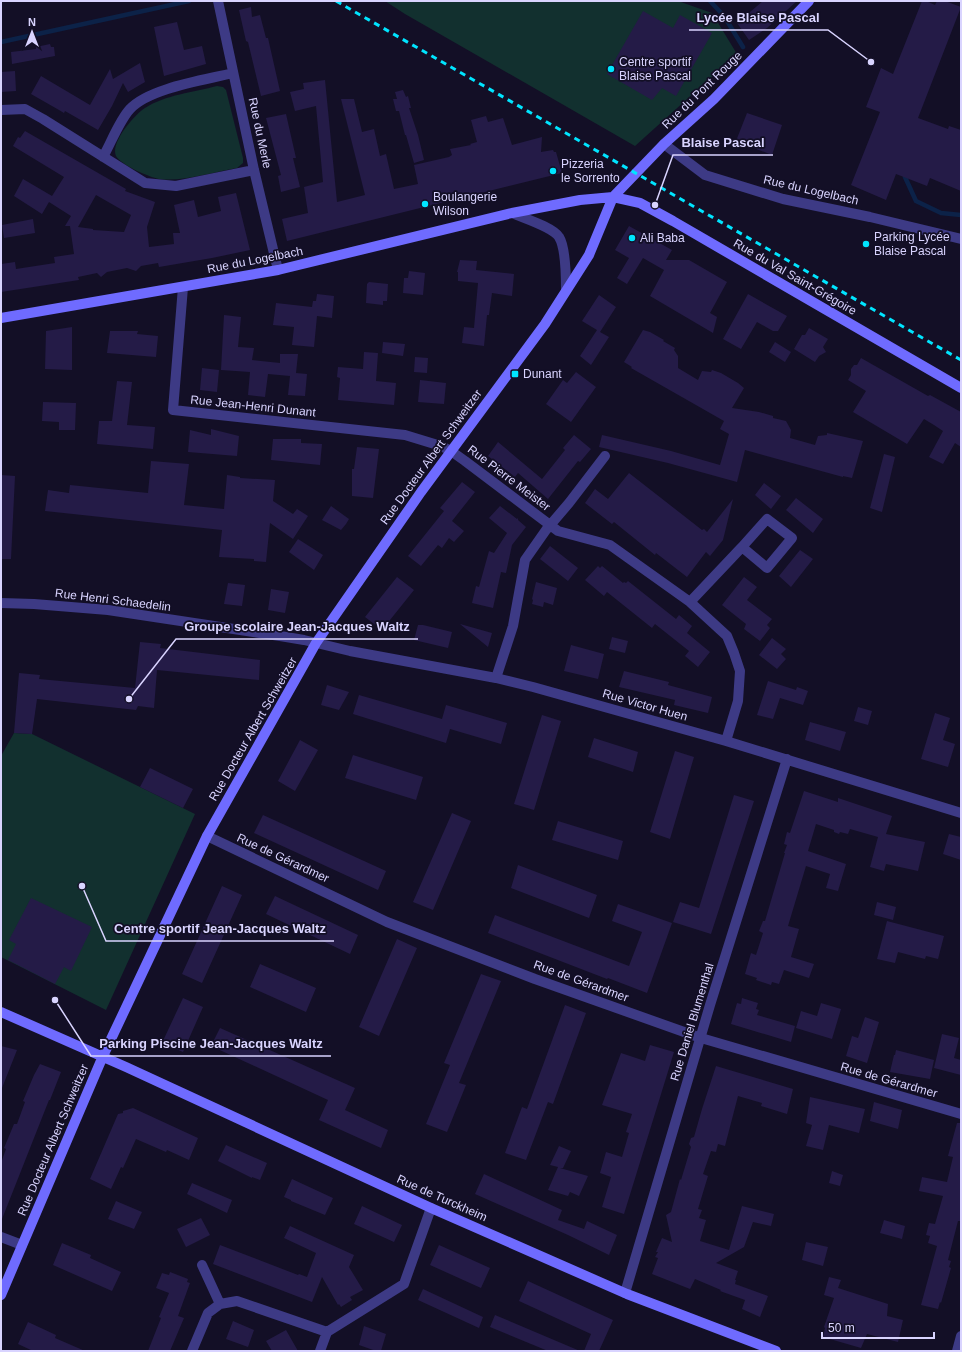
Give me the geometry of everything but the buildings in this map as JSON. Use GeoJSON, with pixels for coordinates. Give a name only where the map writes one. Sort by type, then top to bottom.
{"type":"FeatureCollection","features":[{"type":"Feature","properties":{"kind":"street","name":"Rue du Pont Rouge"},"geometry":{"type":"LineString","coordinates":[[614,197],[664,144],[714,99],[809,1]]}},
{"type":"Feature","properties":{"kind":"street","name":"Rue du Merle"},"geometry":{"type":"LineString","coordinates":[[218,2],[254,170],[278,270]]}},
{"type":"Feature","properties":{"kind":"street"},"geometry":{"type":"LineString","coordinates":[[103,157],[125,115],[139,101],[162,90],[233,73]]}},
{"type":"Feature","properties":{"kind":"street"},"geometry":{"type":"LineString","coordinates":[[1,110],[25,109],[145,183],[176,186],[254,170]]}},
{"type":"Feature","properties":{"kind":"street","name":"Rue du Logelbach"},"geometry":{"type":"LineString","coordinates":[[664,144],[705,175],[783,199],[870,217],[961,239]]}},
{"type":"Feature","properties":{"kind":"street","name":"Rue du Logelbach"},"geometry":{"type":"LineString","coordinates":[[1,318],[278,270],[512,213],[580,200],[614,197]]}},
{"type":"Feature","properties":{"kind":"street","name":"Rue Docteur Albert Schweitzer"},"geometry":{"type":"LineString","coordinates":[[1,1295],[102,1056],[207,836],[316,643],[421,492],[545,324],[588,255],[614,197]]}},
{"type":"Feature","properties":{"kind":"street","name":"Rue du Val Saint-Grégoire"},"geometry":{"type":"LineString","coordinates":[[614,197],[640,203],[673,221],[961,388]]}},
{"type":"Feature","properties":{"kind":"street"},"geometry":{"type":"LineString","coordinates":[[512,213],[551,230],[559,237],[565,258],[566,290]]}},
{"type":"Feature","properties":{"kind":"street","name":"Rue Jean-Henri Dunant"},"geometry":{"type":"LineString","coordinates":[[182,287],[173,410],[405,435],[451,451]]}},
{"type":"Feature","properties":{"kind":"street","name":"Rue Pierre Meister"},"geometry":{"type":"LineString","coordinates":[[451,451],[558,531],[610,545],[690,602],[727,636],[740,671],[738,701],[726,741]]}},
{"type":"Feature","properties":{"kind":"street","name":"Rue Pierre Meister"},"geometry":{"type":"LineString","coordinates":[[550,525],[605,456]]}},
{"type":"Feature","properties":{"kind":"street"},"geometry":{"type":"LineString","coordinates":[[690,602],[767,519],[792,538],[767,568],[742,547]]}},
{"type":"Feature","properties":{"kind":"street"},"geometry":{"type":"LineString","coordinates":[[496,678],[513,626],[525,560],[550,525]]}},
{"type":"Feature","properties":{"kind":"street","name":"Rue Henri Schaedelin"},"geometry":{"type":"LineString","coordinates":[[1,603],[108,610],[280,636],[316,643]]}},
{"type":"Feature","properties":{"kind":"street","name":"Rue Victor Huen"},"geometry":{"type":"LineString","coordinates":[[316,643],[350,651],[496,678],[726,741],[961,813]]}},
{"type":"Feature","properties":{"kind":"street","name":"Rue Daniel Blumenthal"},"geometry":{"type":"LineString","coordinates":[[625,1293],[701,1038],[787,759]]}},
{"type":"Feature","properties":{"kind":"street","name":"Rue de Gérardmer"},"geometry":{"type":"LineString","coordinates":[[207,836],[387,922],[543,981],[701,1038],[961,1114]]}},
{"type":"Feature","properties":{"kind":"street","name":"Rue de Turckheim"},"geometry":{"type":"LineString","coordinates":[[1,1012],[102,1056],[431,1208],[625,1293],[776,1351]]}},
{"type":"Feature","properties":{"kind":"street"},"geometry":{"type":"LineString","coordinates":[[320,1351],[327,1332],[404,1284],[431,1208]]}},
{"type":"Feature","properties":{"kind":"street"},"geometry":{"type":"LineString","coordinates":[[1,1236],[22,1245]]}},
{"type":"Feature","properties":{"kind":"street"},"geometry":{"type":"LineString","coordinates":[[202,1265],[220,1304]]}},
{"type":"Feature","properties":{"kind":"street"},"geometry":{"type":"LineString","coordinates":[[192,1351],[208,1314],[220,1304],[237,1301],[327,1332]]}},
{"type":"Feature","properties":{"kind":"street"},"geometry":{"type":"LineString","coordinates":[[957,1351],[961,1336]]}},
{"type":"Feature","properties":{"kind":"green space","name":"Centre sportif Blaise Pascal"},"geometry":{"type":"Polygon","coordinates":[[[385,1],[678,1],[712,13],[737,54],[635,146],[405,14],[385,1]]]}},
{"type":"Feature","properties":{"kind":"green space"},"geometry":{"type":"Polygon","coordinates":[[[217,86],[223,87],[226,90],[243,158],[243,163],[237,168],[188,178],[168,180],[149,176],[129,167],[116,156],[116,144],[124,130],[129,123],[145,108],[161,100],[180,94],[217,86]]]}},
{"type":"Feature","properties":{"kind":"green space"},"geometry":{"type":"Polygon","coordinates":[[[14,733],[32,734],[195,814],[106,1010],[1,957],[1,756],[14,733]]]}},
{"type":"Feature","properties":{"kind":"waterway"},"geometry":{"type":"LineString","coordinates":[[1,42],[189,1]]}},
{"type":"Feature","properties":{"kind":"waterway"},"geometry":{"type":"LineString","coordinates":[[710,1],[724,16],[743,47]]}},
{"type":"Feature","properties":{"kind":"waterway"},"geometry":{"type":"LineString","coordinates":[[905,177],[916,201],[941,213],[961,215]]}},
{"type":"Feature","properties":{"kind":"railway"},"geometry":{"type":"LineString","coordinates":[[336,1],[961,360]]}},
{"type":"Feature","properties":{"kind":"place","name":"Lycée Blaise Pascal"},"geometry":{"type":"Point","coordinates":[871,62]}},
{"type":"Feature","properties":{"kind":"place","name":"Centre sportif Blaise Pascal"},"geometry":{"type":"Point","coordinates":[611,69]}},
{"type":"Feature","properties":{"kind":"place","name":"Pizzeria le Sorrento"},"geometry":{"type":"Point","coordinates":[553,171]}},
{"type":"Feature","properties":{"kind":"place","name":"Boulangerie Wilson"},"geometry":{"type":"Point","coordinates":[425,204]}},
{"type":"Feature","properties":{"kind":"place","name":"Blaise Pascal"},"geometry":{"type":"Point","coordinates":[655,205]}},
{"type":"Feature","properties":{"kind":"place","name":"Ali Baba"},"geometry":{"type":"Point","coordinates":[632,238]}},
{"type":"Feature","properties":{"kind":"place","name":"Parking Lycée Blaise Pascal"},"geometry":{"type":"Point","coordinates":[866,244]}},
{"type":"Feature","properties":{"kind":"place","name":"Dunant"},"geometry":{"type":"Point","coordinates":[515,374]}},
{"type":"Feature","properties":{"kind":"place","name":"Groupe scolaire Jean-Jacques Waltz"},"geometry":{"type":"Point","coordinates":[129,699]}},
{"type":"Feature","properties":{"kind":"place","name":"Centre sportif Jean-Jacques Waltz"},"geometry":{"type":"Point","coordinates":[82,886]}},
{"type":"Feature","properties":{"kind":"place","name":"Parking Piscine Jean-Jacques Waltz"},"geometry":{"type":"Point","coordinates":[55,1000]}}]}
